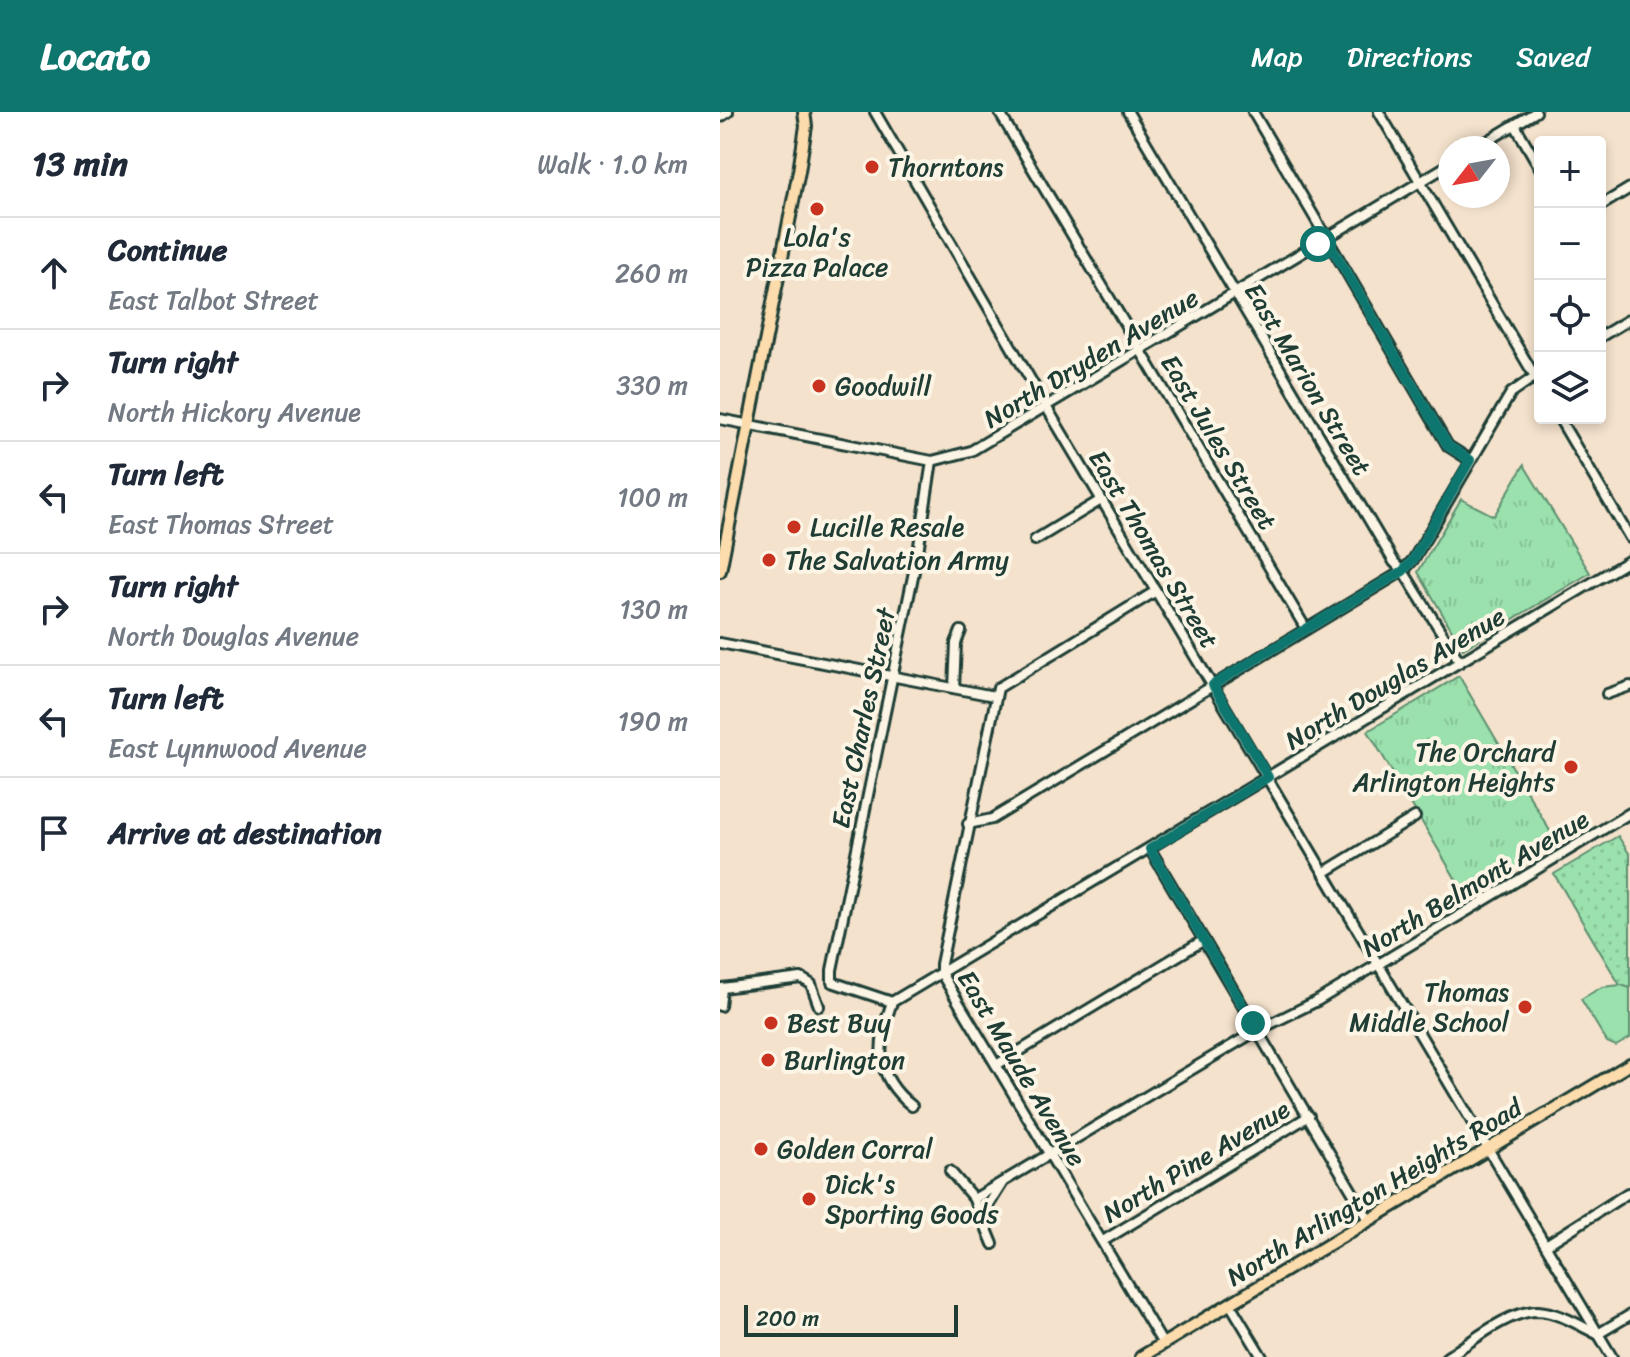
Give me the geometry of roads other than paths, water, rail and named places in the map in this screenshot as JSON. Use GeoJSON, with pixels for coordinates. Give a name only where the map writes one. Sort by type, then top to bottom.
{"type":"FeatureCollection","features":[{"type":"Feature","properties":{"kind":"main road"},"geometry":{"type":"LineString","coordinates":[[720,571],[799,171],[806,113]]}},
{"type":"Feature","properties":{"kind":"main road","name":"North Arlington Heights Road"},"geometry":{"type":"LineString","coordinates":[[1141,1357],[1630,1064]]}},
{"type":"Feature","properties":{"kind":"street"},"geometry":{"type":"LineString","coordinates":[[720,117],[728,112]]}},
{"type":"Feature","properties":{"kind":"street","name":"East Thomas Street"},"geometry":{"type":"LineString","coordinates":[[875,112],[1101,500],[1491,1148],[1612,1357]]}},
{"type":"Feature","properties":{"kind":"street","name":"East Jules Street"},"geometry":{"type":"LineString","coordinates":[[999,112],[1306,629]]}},
{"type":"Feature","properties":{"kind":"street","name":"East Marion Street"},"geometry":{"type":"LineString","coordinates":[[1128,112],[1394,562],[1403,571],[1460,662]]}},
{"type":"Feature","properties":{"kind":"street"},"geometry":{"type":"LineString","coordinates":[[1253,112],[1448,446],[1470,460]]}},
{"type":"Feature","properties":{"kind":"street"},"geometry":{"type":"LineString","coordinates":[[1379,112],[1534,371]]}},
{"type":"Feature","properties":{"kind":"street"},"geometry":{"type":"LineString","coordinates":[[1496,136],[1536,112]]}},
{"type":"Feature","properties":{"kind":"street"},"geometry":{"type":"LineString","coordinates":[[1515,125],[1534,158]]}},
{"type":"Feature","properties":{"kind":"street","name":"North Dryden Avenue"},"geometry":{"type":"LineString","coordinates":[[720,419],[932,461],[984,445],[1438,171]]}},
{"type":"Feature","properties":{"kind":"street"},"geometry":{"type":"LineString","coordinates":[[1606,202],[1630,188]]}},
{"type":"Feature","properties":{"kind":"street"},"geometry":{"type":"LineString","coordinates":[[1606,333],[1630,319]]}},
{"type":"Feature","properties":{"kind":"street"},"geometry":{"type":"LineString","coordinates":[[968,824],[992,819],[1403,571],[1413,560],[1511,393],[1534,380]]}},
{"type":"Feature","properties":{"kind":"street"},"geometry":{"type":"LineString","coordinates":[[1563,424],[1630,538]]}},
{"type":"Feature","properties":{"kind":"street","name":"East Charles Street"},"geometry":{"type":"LineString","coordinates":[[892,1002],[832,982],[918,552],[932,461]]}},
{"type":"Feature","properties":{"kind":"street"},"geometry":{"type":"LineString","coordinates":[[1035,540],[1101,500]]}},
{"type":"Feature","properties":{"kind":"street","name":"North Douglas Avenue"},"geometry":{"type":"LineString","coordinates":[[892,1002],[1630,560]]}},
{"type":"Feature","properties":{"kind":"street"},"geometry":{"type":"LineString","coordinates":[[720,643],[994,696],[998,688],[1156,591]]}},
{"type":"Feature","properties":{"kind":"street"},"geometry":{"type":"LineString","coordinates":[[954,688],[956,643],[961,631]]}},
{"type":"Feature","properties":{"kind":"street"},"geometry":{"type":"LineString","coordinates":[[1607,694],[1630,686]]}},
{"type":"Feature","properties":{"kind":"street","name":"East Maude Avenue"},"geometry":{"type":"LineString","coordinates":[[994,696],[941,973],[1163,1344]]}},
{"type":"Feature","properties":{"kind":"street","name":"North Belmont Avenue"},"geometry":{"type":"LineString","coordinates":[[974,1199],[1258,1030],[1305,1008],[1380,964],[1630,813]]}},
{"type":"Feature","properties":{"kind":"street"},"geometry":{"type":"LineString","coordinates":[[1325,872],[1415,817]]}},
{"type":"Feature","properties":{"kind":"street"},"geometry":{"type":"LineString","coordinates":[[1150,849],[1369,1220]]}},
{"type":"Feature","properties":{"kind":"street"},"geometry":{"type":"LineString","coordinates":[[998,1064],[1204,940]]}},
{"type":"Feature","properties":{"kind":"street"},"geometry":{"type":"LineString","coordinates":[[720,1006],[722,988],[801,978],[811,984],[819,1006]]}},
{"type":"Feature","properties":{"kind":"street"},"geometry":{"type":"LineString","coordinates":[[892,1002],[879,1049],[889,1080],[912,1106]]}},
{"type":"Feature","properties":{"kind":"street","name":"North Pine Avenue"},"geometry":{"type":"LineString","coordinates":[[1103,1241],[1309,1116]]}},
{"type":"Feature","properties":{"kind":"street"},"geometry":{"type":"LineString","coordinates":[[950,1171],[974,1199],[993,1244]]}},
{"type":"Feature","properties":{"kind":"street"},"geometry":{"type":"LineString","coordinates":[[979,1210],[986,1209],[993,1202],[1003,1182]]}},
{"type":"Feature","properties":{"kind":"street"},"geometry":{"type":"LineString","coordinates":[[1546,1245],[1628,1193]]}},
{"type":"Feature","properties":{"kind":"street"},"geometry":{"type":"LineString","coordinates":[[1230,1304],[1262,1357]]}},
{"type":"Feature","properties":{"kind":"street"},"geometry":{"type":"LineString","coordinates":[[1447,1357],[1512,1318],[1537,1311],[1558,1316],[1598,1334],[1630,1315]]}},
{"type":"Feature","properties":{"kind":"place","name":"Thorntons"},"geometry":{"type":"Point","coordinates":[872,167]}},
{"type":"Feature","properties":{"kind":"place","name":"Lola's Pizza Palace"},"geometry":{"type":"Point","coordinates":[817,209]}},
{"type":"Feature","properties":{"kind":"place","name":"Goodwill"},"geometry":{"type":"Point","coordinates":[819,386]}},
{"type":"Feature","properties":{"kind":"place","name":"Lucille Resale"},"geometry":{"type":"Point","coordinates":[794,527]}},
{"type":"Feature","properties":{"kind":"place","name":"The Salvation Army"},"geometry":{"type":"Point","coordinates":[769,560]}},
{"type":"Feature","properties":{"kind":"place","name":"The Orchard Arlington Heights"},"geometry":{"type":"Point","coordinates":[1571,767]}},
{"type":"Feature","properties":{"kind":"place","name":"Thomas Middle School"},"geometry":{"type":"Point","coordinates":[1525,1007]}},
{"type":"Feature","properties":{"kind":"place","name":"Best Buy"},"geometry":{"type":"Point","coordinates":[771,1023]}},
{"type":"Feature","properties":{"kind":"place","name":"Burlington"},"geometry":{"type":"Point","coordinates":[768,1060]}},
{"type":"Feature","properties":{"kind":"place","name":"Golden Corral"},"geometry":{"type":"Point","coordinates":[761,1149]}},
{"type":"Feature","properties":{"kind":"place","name":"Dick's Sporting Goods"},"geometry":{"type":"Point","coordinates":[809,1199]}}]}
